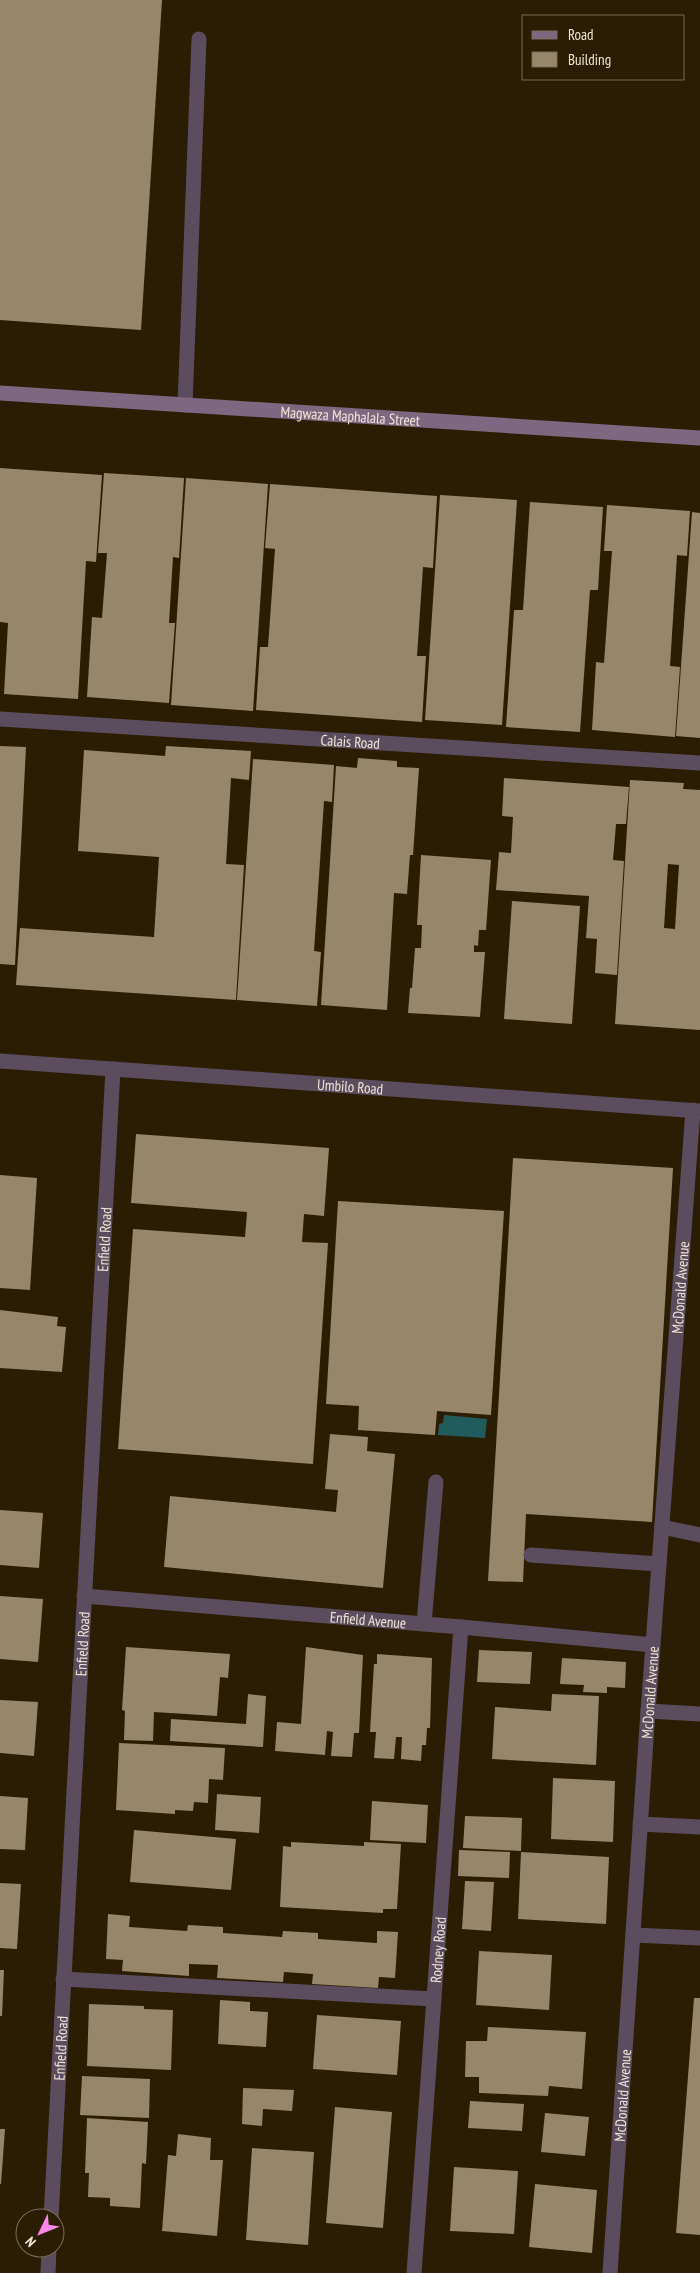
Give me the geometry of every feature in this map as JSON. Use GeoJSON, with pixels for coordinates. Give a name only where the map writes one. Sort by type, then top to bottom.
{"type":"FeatureCollection","features":[{"type":"Feature","properties":{"kind":"main road","name":"Magwaza Maphalala Street"},"geometry":{"type":"LineString","coordinates":[[0,393],[700,438]]}},
{"type":"Feature","properties":{"kind":"street"},"geometry":{"type":"LineString","coordinates":[[185,405],[199,38]]}},
{"type":"Feature","properties":{"kind":"street","name":"Calais Road"},"geometry":{"type":"LineString","coordinates":[[0,719],[700,763]]}},
{"type":"Feature","properties":{"kind":"street","name":"Umbilo Road"},"geometry":{"type":"LineString","coordinates":[[0,1061],[697,1110]]}},
{"type":"Feature","properties":{"kind":"street","name":"Enfield Road"},"geometry":{"type":"LineString","coordinates":[[52,2208],[112,1069]]}},
{"type":"Feature","properties":{"kind":"street","name":"McDonald Avenue"},"geometry":{"type":"LineString","coordinates":[[610,2273],[648,1711],[697,1110]]}},
{"type":"Feature","properties":{"kind":"street"},"geometry":{"type":"LineString","coordinates":[[424,1624],[436,1482]]}},
{"type":"Feature","properties":{"kind":"street"},"geometry":{"type":"LineString","coordinates":[[662,1527],[700,1534]]}},
{"type":"Feature","properties":{"kind":"street"},"geometry":{"type":"LineString","coordinates":[[531,1555],[659,1564]]}},
{"type":"Feature","properties":{"kind":"street","name":"Enfield Avenue"},"geometry":{"type":"LineString","coordinates":[[84,1596],[653,1645]]}},
{"type":"Feature","properties":{"kind":"street","name":"Rodney Road"},"geometry":{"type":"LineString","coordinates":[[414,2273],[461,1627]]}},
{"type":"Feature","properties":{"kind":"street"},"geometry":{"type":"LineString","coordinates":[[648,1711],[700,1714]]}},
{"type":"Feature","properties":{"kind":"street"},"geometry":{"type":"LineString","coordinates":[[640,1824],[700,1827]]}},
{"type":"Feature","properties":{"kind":"street"},"geometry":{"type":"LineString","coordinates":[[633,1935],[700,1938]]}},
{"type":"Feature","properties":{"kind":"street"},"geometry":{"type":"LineString","coordinates":[[63,1979],[434,1999]]}},
{"type":"Feature","properties":{"kind":"street"},"geometry":{"type":"LineString","coordinates":[[48,2273],[49,2258]]}},
{"type":"Feature","properties":{"kind":"water"},"geometry":{"type":"Polygon","coordinates":[[[444,1415],[487,1419],[485,1438],[438,1435],[439,1424],[443,1423],[444,1415]]]}},
{"type":"Feature","properties":{"kind":"building"},"geometry":{"type":"Polygon","coordinates":[[[0,0],[162,0],[141,330],[0,320],[0,0]]]}},
{"type":"Feature","properties":{"kind":"building"},"geometry":{"type":"Polygon","coordinates":[[[0,468],[102,475],[96,562],[86,561],[78,699],[4,694],[8,623],[0,622],[0,468]]]}},
{"type":"Feature","properties":{"kind":"building"},"geometry":{"type":"Polygon","coordinates":[[[104,473],[184,478],[179,558],[173,557],[169,623],[175,623],[169,703],[87,697],[92,617],[102,618],[107,553],[98,553],[104,473]]]}},
{"type":"Feature","properties":{"kind":"building"},"geometry":{"type":"Polygon","coordinates":[[[186,478],[268,484],[253,711],[171,705],[186,478]]]}},
{"type":"Feature","properties":{"kind":"building"},"geometry":{"type":"Polygon","coordinates":[[[270,484],[437,496],[433,568],[423,567],[417,656],[426,656],[422,722],[256,710],[260,647],[268,647],[275,549],[265,548],[270,484]]]}},
{"type":"Feature","properties":{"kind":"building"},"geometry":{"type":"Polygon","coordinates":[[[440,495],[517,500],[502,725],[425,720],[440,495]]]}},
{"type":"Feature","properties":{"kind":"building"},"geometry":{"type":"Polygon","coordinates":[[[530,502],[603,507],[598,590],[590,590],[580,732],[506,727],[514,610],[523,610],[530,502]]]}},
{"type":"Feature","properties":{"kind":"building"},"geometry":{"type":"Polygon","coordinates":[[[607,505],[690,511],[687,556],[677,555],[670,666],[680,667],[675,737],[592,730],[596,662],[604,663],[612,551],[604,551],[607,505]]]}},
{"type":"Feature","properties":{"kind":"building"},"geometry":{"type":"Polygon","coordinates":[[[692,512],[700,513],[700,738],[676,736],[692,512]]]}},
{"type":"Feature","properties":{"kind":"building"},"geometry":{"type":"Polygon","coordinates":[[[0,746],[26,747],[15,965],[0,964],[0,746]]]}},
{"type":"Feature","properties":{"kind":"building"},"geometry":{"type":"Polygon","coordinates":[[[166,746],[251,751],[249,780],[231,778],[226,864],[244,865],[236,1000],[16,985],[20,928],[154,937],[159,857],[78,851],[84,750],[165,756],[166,746]]]}},
{"type":"Feature","properties":{"kind":"building"},"geometry":{"type":"Polygon","coordinates":[[[358,758],[397,761],[397,767],[419,768],[413,855],[410,855],[407,894],[394,893],[387,1010],[321,1005],[336,766],[357,768],[358,758]]]}},
{"type":"Feature","properties":{"kind":"building"},"geometry":{"type":"Polygon","coordinates":[[[253,759],[334,765],[332,802],[324,801],[314,951],[321,952],[317,1006],[237,1000],[253,759]]]}},
{"type":"Feature","properties":{"kind":"building"},"geometry":{"type":"Polygon","coordinates":[[[504,778],[629,787],[626,824],[616,824],[613,860],[624,861],[617,975],[595,973],[597,939],[586,938],[589,896],[496,890],[499,852],[511,853],[513,817],[502,816],[504,778]]]}},
{"type":"Feature","properties":{"kind":"building"},"geometry":{"type":"Polygon","coordinates":[[[630,780],[684,783],[683,789],[700,790],[700,1030],[615,1024],[630,780]],[[668,864],[664,928],[675,929],[679,865],[668,864]]]}},
{"type":"Feature","properties":{"kind":"building"},"geometry":{"type":"Polygon","coordinates":[[[421,855],[491,860],[486,930],[479,930],[478,946],[474,945],[474,952],[485,952],[480,1017],[408,1013],[415,948],[421,948],[422,925],[417,925],[421,855]]]}},
{"type":"Feature","properties":{"kind":"building"},"geometry":{"type":"Polygon","coordinates":[[[512,901],[580,906],[572,1024],[504,1019],[512,901]]]}},
{"type":"Feature","properties":{"kind":"building"},"geometry":{"type":"Polygon","coordinates":[[[136,1134],[329,1148],[324,1216],[304,1214],[302,1242],[328,1243],[313,1464],[118,1449],[133,1229],[245,1237],[247,1212],[131,1203],[136,1134]]]}},
{"type":"Feature","properties":{"kind":"building"},"geometry":{"type":"Polygon","coordinates":[[[513,1158],[673,1168],[652,1522],[526,1514],[523,1582],[488,1581],[513,1158]]]}},
{"type":"Feature","properties":{"kind":"building"},"geometry":{"type":"Polygon","coordinates":[[[0,1175],[37,1178],[30,1290],[0,1288],[0,1175]]]}},
{"type":"Feature","properties":{"kind":"building"},"geometry":{"type":"Polygon","coordinates":[[[338,1201],[504,1211],[491,1415],[437,1411],[435,1435],[358,1430],[359,1406],[326,1404],[338,1201]]]}},
{"type":"Feature","properties":{"kind":"building"},"geometry":{"type":"Polygon","coordinates":[[[0,1310],[58,1317],[57,1326],[66,1327],[62,1372],[0,1368],[0,1310]]]}},
{"type":"Feature","properties":{"kind":"building"},"geometry":{"type":"Polygon","coordinates":[[[330,1434],[368,1437],[367,1451],[395,1454],[383,1588],[164,1567],[170,1496],[336,1512],[338,1490],[325,1489],[330,1434]]]}},
{"type":"Feature","properties":{"kind":"building"},"geometry":{"type":"Polygon","coordinates":[[[0,1510],[43,1513],[39,1568],[0,1565],[0,1510]]]}},
{"type":"Feature","properties":{"kind":"building"},"geometry":{"type":"Polygon","coordinates":[[[0,1596],[43,1599],[38,1662],[0,1659],[0,1596]]]}},
{"type":"Feature","properties":{"kind":"building"},"geometry":{"type":"Polygon","coordinates":[[[126,1647],[230,1654],[228,1678],[220,1677],[217,1716],[154,1712],[153,1741],[124,1740],[125,1711],[122,1710],[126,1647]]]}},
{"type":"Feature","properties":{"kind":"building"},"geometry":{"type":"Polygon","coordinates":[[[306,1647],[363,1655],[359,1733],[354,1733],[352,1757],[331,1756],[333,1732],[327,1731],[325,1755],[275,1751],[277,1722],[301,1724],[306,1647]]]}},
{"type":"Feature","properties":{"kind":"building"},"geometry":{"type":"Polygon","coordinates":[[[479,1650],[532,1652],[530,1684],[477,1682],[479,1650]]]}},
{"type":"Feature","properties":{"kind":"building"},"geometry":{"type":"Polygon","coordinates":[[[377,1654],[432,1658],[430,1728],[427,1728],[426,1745],[422,1745],[421,1761],[401,1759],[402,1737],[396,1737],[394,1759],[374,1758],[376,1732],[370,1732],[374,1664],[377,1664],[377,1654]]]}},
{"type":"Feature","properties":{"kind":"building"},"geometry":{"type":"Polygon","coordinates":[[[562,1658],[626,1662],[625,1688],[607,1687],[607,1693],[583,1692],[584,1685],[560,1684],[562,1658]]]}},
{"type":"Feature","properties":{"kind":"building"},"geometry":{"type":"Polygon","coordinates":[[[248,1694],[266,1696],[263,1747],[170,1741],[171,1719],[246,1724],[248,1694]]]}},
{"type":"Feature","properties":{"kind":"building"},"geometry":{"type":"Polygon","coordinates":[[[552,1694],[599,1696],[596,1765],[492,1759],[495,1707],[551,1711],[552,1694]]]}},
{"type":"Feature","properties":{"kind":"building"},"geometry":{"type":"Polygon","coordinates":[[[0,1700],[38,1702],[34,1756],[0,1753],[0,1700]]]}},
{"type":"Feature","properties":{"kind":"building"},"geometry":{"type":"Polygon","coordinates":[[[119,1743],[225,1748],[223,1780],[209,1779],[208,1803],[194,1802],[193,1811],[175,1810],[175,1814],[116,1810],[119,1743]]]}},
{"type":"Feature","properties":{"kind":"building"},"geometry":{"type":"Polygon","coordinates":[[[553,1778],[615,1781],[613,1842],[551,1839],[553,1778]]]}},
{"type":"Feature","properties":{"kind":"building"},"geometry":{"type":"Polygon","coordinates":[[[217,1794],[261,1797],[259,1833],[215,1830],[217,1794]]]}},
{"type":"Feature","properties":{"kind":"building"},"geometry":{"type":"Polygon","coordinates":[[[0,1796],[28,1798],[25,1850],[0,1849],[0,1796]]]}},
{"type":"Feature","properties":{"kind":"building"},"geometry":{"type":"Polygon","coordinates":[[[372,1801],[428,1805],[426,1843],[370,1840],[372,1801]]]}},
{"type":"Feature","properties":{"kind":"building"},"geometry":{"type":"Polygon","coordinates":[[[465,1816],[522,1818],[521,1851],[463,1848],[465,1816]]]}},
{"type":"Feature","properties":{"kind":"building"},"geometry":{"type":"Polygon","coordinates":[[[134,1830],[236,1839],[231,1890],[130,1882],[134,1830]]]}},
{"type":"Feature","properties":{"kind":"building"},"geometry":{"type":"Polygon","coordinates":[[[291,1842],[364,1846],[364,1842],[401,1844],[397,1909],[383,1909],[383,1913],[280,1907],[283,1846],[291,1847],[291,1842]]]}},
{"type":"Feature","properties":{"kind":"building"},"geometry":{"type":"Polygon","coordinates":[[[459,1850],[510,1852],[509,1878],[458,1876],[459,1850]]]}},
{"type":"Feature","properties":{"kind":"building"},"geometry":{"type":"Polygon","coordinates":[[[521,1852],[609,1857],[606,1924],[518,1919],[521,1852]]]}},
{"type":"Feature","properties":{"kind":"building"},"geometry":{"type":"Polygon","coordinates":[[[465,1881],[494,1882],[491,1931],[462,1929],[465,1881]]]}},
{"type":"Feature","properties":{"kind":"building"},"geometry":{"type":"Polygon","coordinates":[[[0,1883],[21,1884],[17,1949],[0,1948],[0,1883]]]}},
{"type":"Feature","properties":{"kind":"building"},"geometry":{"type":"Polygon","coordinates":[[[108,1914],[130,1916],[129,1927],[187,1931],[188,1925],[223,1927],[223,1933],[282,1937],[283,1931],[318,1933],[318,1939],[377,1943],[377,1931],[398,1932],[395,1978],[379,1977],[378,1988],[312,1984],[313,1974],[284,1972],[283,1982],[217,1978],[218,1965],[189,1964],[189,1976],[122,1971],[123,1960],[106,1959],[108,1914]]]}},
{"type":"Feature","properties":{"kind":"building"},"geometry":{"type":"Polygon","coordinates":[[[479,1951],[552,1955],[549,2010],[476,2005],[479,1951]]]}},
{"type":"Feature","properties":{"kind":"building"},"geometry":{"type":"Polygon","coordinates":[[[0,1970],[4,1970],[2,2016],[0,2016],[0,1970]]]}},
{"type":"Feature","properties":{"kind":"building"},"geometry":{"type":"Polygon","coordinates":[[[694,1998],[700,1998],[700,2235],[676,2233],[694,1998]]]}},
{"type":"Feature","properties":{"kind":"building"},"geometry":{"type":"Polygon","coordinates":[[[220,2000],[250,2002],[250,2011],[268,2012],[266,2047],[218,2044],[220,2000]]]}},
{"type":"Feature","properties":{"kind":"building"},"geometry":{"type":"Polygon","coordinates":[[[89,2004],[144,2006],[144,2009],[173,2010],[171,2070],[87,2066],[89,2004]]]}},
{"type":"Feature","properties":{"kind":"building"},"geometry":{"type":"Polygon","coordinates":[[[317,2015],[401,2021],[397,2075],[313,2069],[317,2015]]]}},
{"type":"Feature","properties":{"kind":"building"},"geometry":{"type":"Polygon","coordinates":[[[488,2027],[586,2032],[582,2089],[549,2086],[548,2096],[479,2093],[479,2077],[465,2077],[466,2041],[487,2041],[488,2027]]]}},
{"type":"Feature","properties":{"kind":"building"},"geometry":{"type":"Polygon","coordinates":[[[82,2076],[150,2079],[149,2118],[80,2115],[82,2076]]]}},
{"type":"Feature","properties":{"kind":"building"},"geometry":{"type":"Polygon","coordinates":[[[243,2088],[294,2090],[292,2111],[263,2109],[262,2126],[242,2124],[243,2088]]]}},
{"type":"Feature","properties":{"kind":"building"},"geometry":{"type":"Polygon","coordinates":[[[470,2101],[524,2104],[522,2131],[468,2128],[470,2101]]]}},
{"type":"Feature","properties":{"kind":"building"},"geometry":{"type":"Polygon","coordinates":[[[335,2107],[392,2112],[383,2228],[326,2223],[335,2107]]]}},
{"type":"Feature","properties":{"kind":"building"},"geometry":{"type":"Polygon","coordinates":[[[545,2113],[589,2117],[585,2156],[541,2152],[545,2113]]]}},
{"type":"Feature","properties":{"kind":"building"},"geometry":{"type":"Polygon","coordinates":[[[87,2118],[148,2122],[146,2164],[142,2163],[140,2208],[110,2206],[110,2198],[88,2197],[89,2173],[85,2173],[87,2118]]]}},
{"type":"Feature","properties":{"kind":"building"},"geometry":{"type":"Polygon","coordinates":[[[0,2129],[5,2129],[1,2184],[0,2184],[0,2129]]]}},
{"type":"Feature","properties":{"kind":"building"},"geometry":{"type":"Polygon","coordinates":[[[178,2134],[211,2138],[210,2160],[223,2160],[217,2236],[162,2231],[168,2155],[176,2156],[178,2134]]]}},
{"type":"Feature","properties":{"kind":"building"},"geometry":{"type":"Polygon","coordinates":[[[252,2148],[314,2152],[308,2245],[246,2240],[252,2148]]]}},
{"type":"Feature","properties":{"kind":"building"},"geometry":{"type":"Polygon","coordinates":[[[454,2167],[518,2171],[514,2234],[450,2231],[454,2167]]]}},
{"type":"Feature","properties":{"kind":"building"},"geometry":{"type":"Polygon","coordinates":[[[535,2184],[597,2190],[592,2253],[529,2247],[535,2184]]]}}]}
